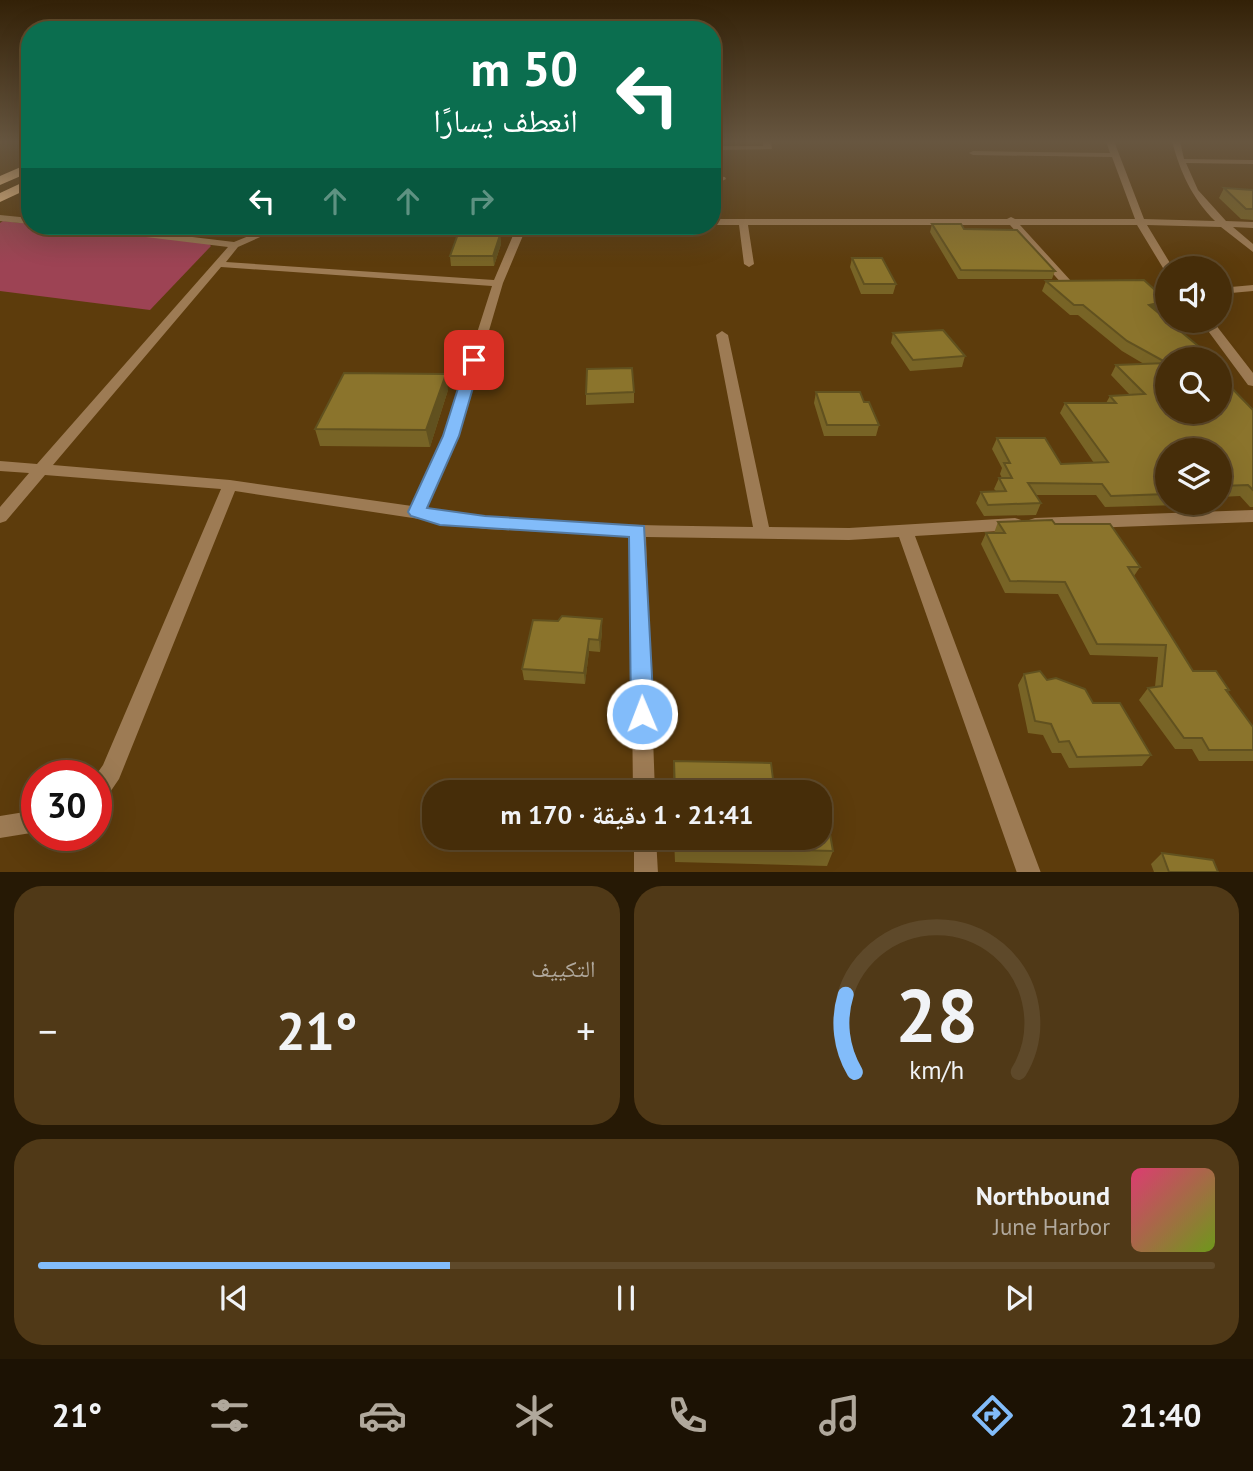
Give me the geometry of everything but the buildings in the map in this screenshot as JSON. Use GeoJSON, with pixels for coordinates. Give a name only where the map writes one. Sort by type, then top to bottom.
{"type":"FeatureCollection","features":[{"type":"Feature","properties":{"kind":"highway"},"geometry":{"type":"LineString","coordinates":[[0,198],[21,188]]}},
{"type":"Feature","properties":{"kind":"street"},"geometry":{"type":"LineString","coordinates":[[1125,182],[1140,221],[1161,256]]}},
{"type":"Feature","properties":{"kind":"street"},"geometry":{"type":"LineString","coordinates":[[1187,182],[1222,223],[1253,249]]}},
{"type":"Feature","properties":{"kind":"street"},"geometry":{"type":"LineString","coordinates":[[0,218],[21,220]]}},
{"type":"Feature","properties":{"kind":"street"},"geometry":{"type":"LineString","coordinates":[[1010,220],[1067,283]]}},
{"type":"Feature","properties":{"kind":"street"},"geometry":{"type":"LineString","coordinates":[[721,222],[832,226],[1010,220],[1253,225]]}},
{"type":"Feature","properties":{"kind":"street"},"geometry":{"type":"LineString","coordinates":[[743,223],[750,264]]}},
{"type":"Feature","properties":{"kind":"street"},"geometry":{"type":"LineString","coordinates":[[153,235],[235,245]]}},
{"type":"Feature","properties":{"kind":"street"},"geometry":{"type":"LineString","coordinates":[[0,517],[217,264],[235,245],[259,235]]}},
{"type":"Feature","properties":{"kind":"street"},"geometry":{"type":"LineString","coordinates":[[417,512],[451,436],[498,283],[518,235]]}},
{"type":"Feature","properties":{"kind":"street"},"geometry":{"type":"LineString","coordinates":[[217,264],[498,283]]}},
{"type":"Feature","properties":{"kind":"street"},"geometry":{"type":"LineString","coordinates":[[1232,291],[1253,288]]}},
{"type":"Feature","properties":{"kind":"street"},"geometry":{"type":"LineString","coordinates":[[1216,333],[1253,382]]}},
{"type":"Feature","properties":{"kind":"street"},"geometry":{"type":"LineString","coordinates":[[722,335],[762,533]]}},
{"type":"Feature","properties":{"kind":"street"},"geometry":{"type":"LineString","coordinates":[[0,466],[230,485],[485,523],[638,531],[849,534],[1253,516]]}},
{"type":"Feature","properties":{"kind":"street"},"geometry":{"type":"LineString","coordinates":[[112,770],[230,485]]}},
{"type":"Feature","properties":{"kind":"street"},"geometry":{"type":"LineString","coordinates":[[638,531],[644,780]]}},
{"type":"Feature","properties":{"kind":"street"},"geometry":{"type":"LineString","coordinates":[[905,531],[1029,872]]}},
{"type":"Feature","properties":{"kind":"street"},"geometry":{"type":"LineString","coordinates":[[0,827],[21,824]]}},
{"type":"Feature","properties":{"kind":"street"},"geometry":{"type":"LineString","coordinates":[[645,850],[646,872]]}},
{"type":"Feature","properties":{"kind":"shaded area"},"geometry":{"type":"Polygon","coordinates":[[[0,223],[21,223],[21,235],[133,235],[208,243],[211,246],[150,310],[0,291],[0,223]]]}},
{"type":"Feature","properties":{"kind":"route"},"geometry":{"type":"LineString","coordinates":[[474,360],[451,436],[417,512],[440,518],[485,523],[638,531],[642,714]]}}]}
